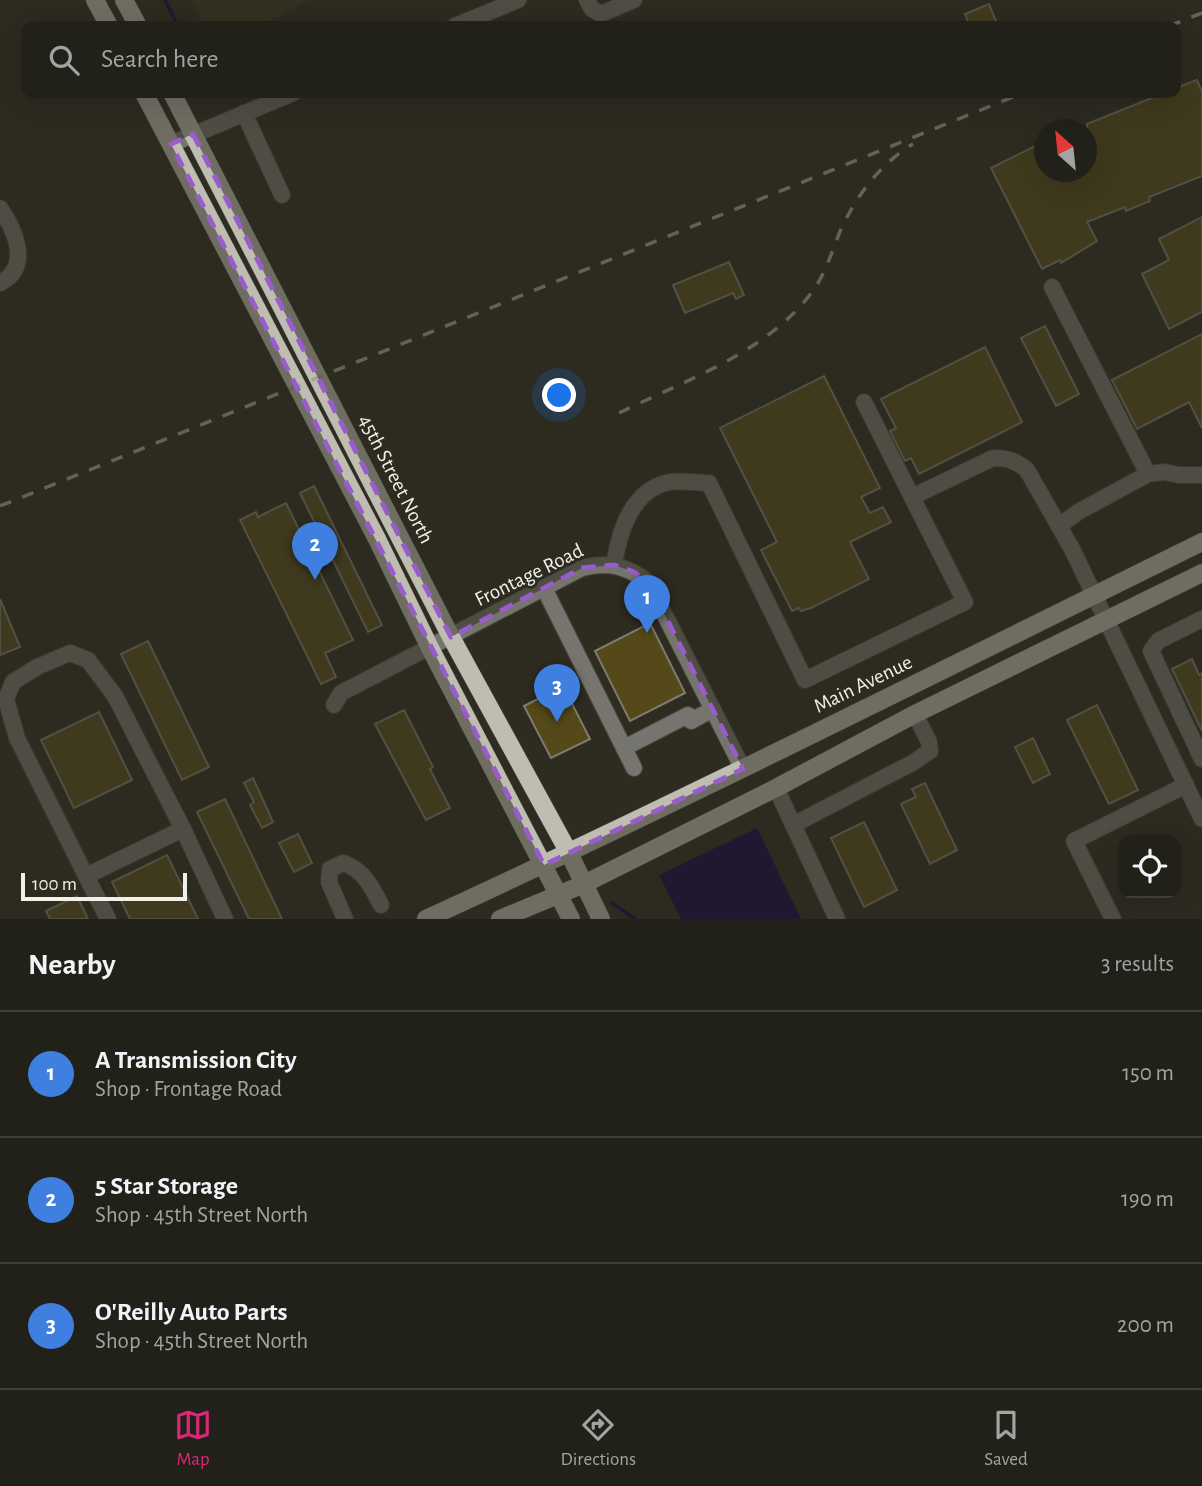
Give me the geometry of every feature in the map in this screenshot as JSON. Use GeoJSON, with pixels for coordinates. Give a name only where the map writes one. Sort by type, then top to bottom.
{"type":"FeatureCollection","features":[{"type":"Feature","properties":{"kind":"main road"},"geometry":{"type":"LineString","coordinates":[[95,0],[106,21]]}},
{"type":"Feature","properties":{"kind":"main road"},"geometry":{"type":"LineString","coordinates":[[124,0],[135,21]]}},
{"type":"Feature","properties":{"kind":"main road"},"geometry":{"type":"LineString","coordinates":[[147,98],[377,539],[430,648],[571,919]]}},
{"type":"Feature","properties":{"kind":"main road","name":"45th Street North"},"geometry":{"type":"LineString","coordinates":[[175,98],[451,637],[569,853],[601,919]]}},
{"type":"Feature","properties":{"kind":"main road","name":"Main Avenue"},"geometry":{"type":"LineString","coordinates":[[426,919],[743,769],[1202,541]]}},
{"type":"Feature","properties":{"kind":"main road"},"geometry":{"type":"LineString","coordinates":[[500,919],[584,884],[915,715],[1202,573]]}},
{"type":"Feature","properties":{"kind":"street"},"geometry":{"type":"LineString","coordinates":[[467,21],[519,0]]}},
{"type":"Feature","properties":{"kind":"street"},"geometry":{"type":"LineString","coordinates":[[587,0],[592,9],[601,14],[634,0]]}},
{"type":"Feature","properties":{"kind":"street"},"geometry":{"type":"LineString","coordinates":[[171,144],[281,98]]}},
{"type":"Feature","properties":{"kind":"street"},"geometry":{"type":"LineString","coordinates":[[244,113],[282,195]]}},
{"type":"Feature","properties":{"kind":"street"},"geometry":{"type":"LineString","coordinates":[[0,208],[15,236],[19,258],[11,275],[0,283]]}},
{"type":"Feature","properties":{"kind":"street"},"geometry":{"type":"LineString","coordinates":[[1052,287],[1148,474]]}},
{"type":"Feature","properties":{"kind":"street"},"geometry":{"type":"LineString","coordinates":[[614,565],[619,537],[640,496],[669,482],[709,483],[805,680],[965,601],[864,402]]}},
{"type":"Feature","properties":{"kind":"street"},"geometry":{"type":"LineString","coordinates":[[912,497],[993,458],[1018,462],[1027,470],[1108,621],[1169,750],[1193,792],[1202,818]]}},
{"type":"Feature","properties":{"kind":"street"},"geometry":{"type":"LineString","coordinates":[[1059,526],[1078,512],[1148,474],[1164,472],[1202,475]]}},
{"type":"Feature","properties":{"kind":"street","name":"Frontage Road"},"geometry":{"type":"LineString","coordinates":[[334,705],[341,693],[582,568],[614,565],[634,572],[648,582],[743,769]]}},
{"type":"Feature","properties":{"kind":"street"},"geometry":{"type":"LineString","coordinates":[[544,588],[634,768]]}},
{"type":"Feature","properties":{"kind":"street"},"geometry":{"type":"LineString","coordinates":[[1202,619],[1158,641],[1151,651],[1202,759]]}},
{"type":"Feature","properties":{"kind":"street"},"geometry":{"type":"LineString","coordinates":[[108,919],[17,738],[6,699],[13,682],[37,667],[70,653],[88,660],[116,696],[225,919]]}},
{"type":"Feature","properties":{"kind":"street"},"geometry":{"type":"LineString","coordinates":[[1141,691],[1164,679]]}},
{"type":"Feature","properties":{"kind":"street"},"geometry":{"type":"LineString","coordinates":[[624,748],[688,715],[691,721],[713,709]]}},
{"type":"Feature","properties":{"kind":"street"},"geometry":{"type":"LineString","coordinates":[[793,825],[930,751],[929,742],[915,715]]}},
{"type":"Feature","properties":{"kind":"street"},"geometry":{"type":"LineString","coordinates":[[1169,750],[1192,738]]}},
{"type":"Feature","properties":{"kind":"street"},"geometry":{"type":"LineString","coordinates":[[776,788],[838,919]]}},
{"type":"Feature","properties":{"kind":"street"},"geometry":{"type":"LineString","coordinates":[[1113,919],[1074,841],[1193,792]]}},
{"type":"Feature","properties":{"kind":"street"},"geometry":{"type":"LineString","coordinates":[[86,876],[183,829]]}},
{"type":"Feature","properties":{"kind":"street"},"geometry":{"type":"LineString","coordinates":[[345,919],[329,882],[330,869],[343,863],[350,865],[369,881],[381,905]]}},
{"type":"Feature","properties":{"kind":"highlighted area"},"geometry":{"type":"Polygon","coordinates":[[[193,134],[451,637],[582,568],[614,565],[634,572],[648,582],[743,769],[544,865],[171,144],[193,134]]]}},
{"type":"Feature","properties":{"kind":"shaded area"},"geometry":{"type":"Polygon","coordinates":[[[191,0],[309,0],[267,21],[202,21],[191,0]]]}},
{"type":"Feature","properties":{"kind":"shaded area"},"geometry":{"type":"Polygon","coordinates":[[[757,828],[801,919],[681,919],[659,875],[757,828]]]}},
{"type":"Feature","properties":{"kind":"building"},"geometry":{"type":"Polygon","coordinates":[[[989,4],[996,21],[968,21],[965,14],[989,4]]]}},
{"type":"Feature","properties":{"kind":"building"},"geometry":{"type":"Polygon","coordinates":[[[1197,80],[1202,92],[1202,176],[1149,197],[1150,201],[1126,211],[1125,207],[1087,222],[1097,241],[1061,263],[1060,260],[1042,269],[991,168],[1034,146],[1034,182],[1097,182],[1097,120],[1152,98],[1181,98],[1181,86],[1197,80]]]}},
{"type":"Feature","properties":{"kind":"building"},"geometry":{"type":"Polygon","coordinates":[[[1202,217],[1202,312],[1169,329],[1142,274],[1169,260],[1159,239],[1202,217]]]}},
{"type":"Feature","properties":{"kind":"building"},"geometry":{"type":"Polygon","coordinates":[[[729,262],[744,295],[736,299],[733,293],[685,313],[673,285],[729,262]]]}},
{"type":"Feature","properties":{"kind":"building"},"geometry":{"type":"Polygon","coordinates":[[[1045,326],[1079,394],[1056,406],[1021,338],[1045,326]]]}},
{"type":"Feature","properties":{"kind":"building"},"geometry":{"type":"Polygon","coordinates":[[[1202,334],[1202,428],[1189,402],[1137,429],[1112,380],[1202,334]]]}},
{"type":"Feature","properties":{"kind":"building"},"geometry":{"type":"Polygon","coordinates":[[[985,347],[1022,422],[919,474],[911,458],[905,461],[890,431],[896,428],[881,399],[985,347]]]}},
{"type":"Feature","properties":{"kind":"building"},"geometry":{"type":"Polygon","coordinates":[[[824,376],[880,488],[861,497],[870,513],[883,507],[891,522],[850,542],[869,579],[811,608],[792,611],[761,550],[777,542],[720,428],[824,376]]]}},
{"type":"Feature","properties":{"kind":"building"},"geometry":{"type":"Polygon","coordinates":[[[314,486],[382,625],[368,632],[300,493],[314,486]]]}},
{"type":"Feature","properties":{"kind":"building"},"geometry":{"type":"Polygon","coordinates":[[[286,503],[353,640],[325,653],[336,677],[321,684],[240,520],[256,512],[258,517],[286,503]]]}},
{"type":"Feature","properties":{"kind":"building"},"geometry":{"type":"Polygon","coordinates":[[[0,599],[20,647],[0,655],[0,599]]]}},
{"type":"Feature","properties":{"kind":"building"},"geometry":{"type":"Polygon","coordinates":[[[650,623],[685,693],[630,721],[595,651],[650,623]]]}},
{"type":"Feature","properties":{"kind":"building"},"geometry":{"type":"Polygon","coordinates":[[[148,641],[209,767],[182,780],[121,654],[148,641]]]}},
{"type":"Feature","properties":{"kind":"building"},"geometry":{"type":"Polygon","coordinates":[[[1192,659],[1199,675],[1202,673],[1202,731],[1172,669],[1192,659]]]}},
{"type":"Feature","properties":{"kind":"building"},"geometry":{"type":"Polygon","coordinates":[[[563,686],[590,739],[551,758],[524,706],[563,686]]]}},
{"type":"Feature","properties":{"kind":"building"},"geometry":{"type":"Polygon","coordinates":[[[1097,705],[1138,790],[1109,804],[1067,720],[1097,705]]]}},
{"type":"Feature","properties":{"kind":"building"},"geometry":{"type":"Polygon","coordinates":[[[404,710],[450,808],[426,820],[375,724],[404,710]]]}},
{"type":"Feature","properties":{"kind":"building"},"geometry":{"type":"Polygon","coordinates":[[[99,712],[132,780],[74,808],[41,740],[99,712]]]}},
{"type":"Feature","properties":{"kind":"building"},"geometry":{"type":"Polygon","coordinates":[[[1033,738],[1050,774],[1033,783],[1015,747],[1033,738]]]}},
{"type":"Feature","properties":{"kind":"building"},"geometry":{"type":"Polygon","coordinates":[[[253,778],[273,822],[262,828],[250,805],[254,802],[244,783],[253,778]]]}},
{"type":"Feature","properties":{"kind":"building"},"geometry":{"type":"Polygon","coordinates":[[[925,783],[957,850],[930,864],[901,804],[916,797],[912,789],[925,783]]]}},
{"type":"Feature","properties":{"kind":"building"},"geometry":{"type":"Polygon","coordinates":[[[225,799],[282,919],[249,919],[197,812],[225,799]]]}},
{"type":"Feature","properties":{"kind":"building"},"geometry":{"type":"Polygon","coordinates":[[[864,822],[897,890],[864,907],[831,838],[864,822]]]}},
{"type":"Feature","properties":{"kind":"building"},"geometry":{"type":"Polygon","coordinates":[[[298,834],[312,863],[294,872],[279,843],[298,834]]]}},
{"type":"Feature","properties":{"kind":"building"},"geometry":{"type":"Polygon","coordinates":[[[167,855],[198,919],[130,919],[112,882],[167,855]]]}},
{"type":"Feature","properties":{"kind":"building"},"geometry":{"type":"Polygon","coordinates":[[[77,896],[88,919],[50,919],[46,911],[77,896]]]}},
{"type":"Feature","properties":{"kind":"waterway"},"geometry":{"type":"LineString","coordinates":[[165,0],[176,21]]}},
{"type":"Feature","properties":{"kind":"waterway"},"geometry":{"type":"LineString","coordinates":[[612,903],[635,919]]}},
{"type":"Feature","properties":{"kind":"railway"},"geometry":{"type":"LineString","coordinates":[[1181,21],[1202,13]]}},
{"type":"Feature","properties":{"kind":"railway"},"geometry":{"type":"LineString","coordinates":[[0,506],[1011,98]]}},
{"type":"Feature","properties":{"kind":"railway"},"geometry":{"type":"LineString","coordinates":[[619,413],[723,363],[772,332],[794,313],[821,277],[841,229],[862,192],[890,161],[913,144]]}},
{"type":"Feature","properties":{"kind":"place","name":"5 Star Storage"},"geometry":{"type":"Point","coordinates":[315,580]}},
{"type":"Feature","properties":{"kind":"place","name":"A Transmission City"},"geometry":{"type":"Point","coordinates":[647,633]}},
{"type":"Feature","properties":{"kind":"place","name":"O'Reilly Auto Parts"},"geometry":{"type":"Point","coordinates":[557,722]}}]}
